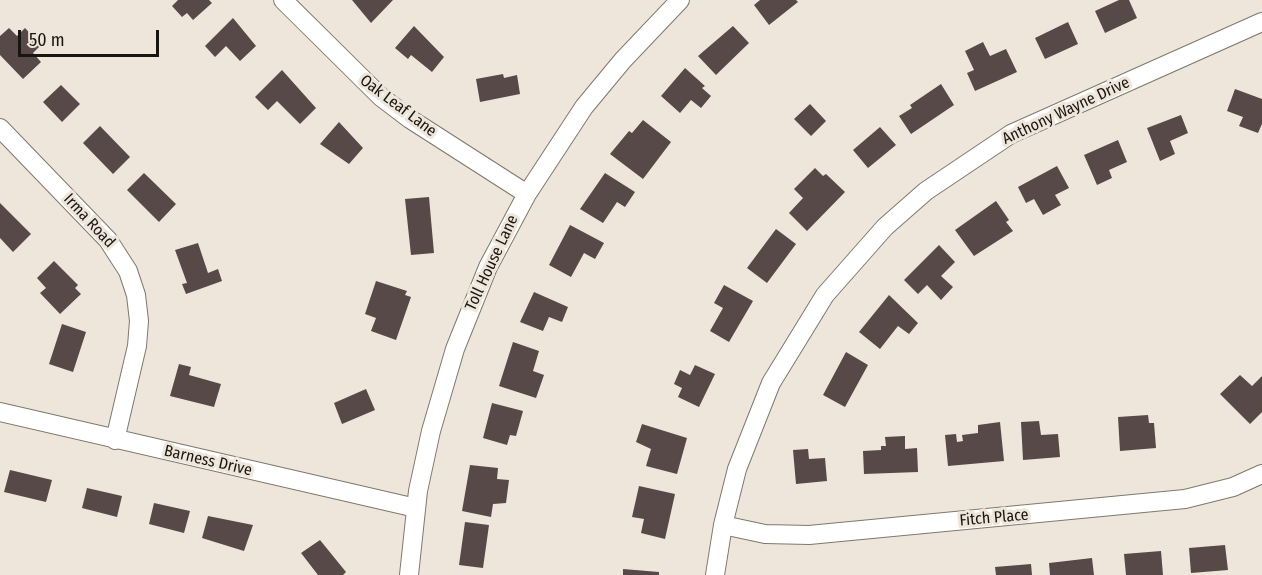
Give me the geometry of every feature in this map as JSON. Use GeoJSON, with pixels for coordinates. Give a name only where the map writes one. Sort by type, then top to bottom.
{"type":"FeatureCollection","features":[{"type":"Feature","properties":{"kind":"street","name":"Oak Leaf Lane"},"geometry":{"type":"LineString","coordinates":[[283,0],[381,97],[410,119],[527,194]]}},
{"type":"Feature","properties":{"kind":"street","name":"Toll House Lane"},"geometry":{"type":"LineString","coordinates":[[409,575],[416,508],[431,431],[455,349],[488,267],[527,194],[585,107],[623,60],[680,0]]}},
{"type":"Feature","properties":{"kind":"street","name":"Anthony Wayne Drive"},"geometry":{"type":"LineString","coordinates":[[715,575],[723,525],[749,434],[785,356],[825,295],[885,226],[951,172],[1011,134],[1262,22]]}},
{"type":"Feature","properties":{"kind":"street","name":"Irma Road"},"geometry":{"type":"LineString","coordinates":[[0,128],[108,240],[128,271],[136,295],[139,321],[137,346],[115,440]]}},
{"type":"Feature","properties":{"kind":"street","name":"Barness Drive"},"geometry":{"type":"LineString","coordinates":[[0,412],[416,508]]}},
{"type":"Feature","properties":{"kind":"street","name":"Fitch Place"},"geometry":{"type":"LineString","coordinates":[[723,525],[765,534],[809,536],[1185,499],[1233,487],[1262,474]]}},
{"type":"Feature","properties":{"kind":"building"},"geometry":{"type":"Polygon","coordinates":[[[178,0],[209,0],[212,3],[193,20],[187,13],[182,17],[172,6],[178,0]]]}},
{"type":"Feature","properties":{"kind":"building"},"geometry":{"type":"Polygon","coordinates":[[[352,0],[393,0],[371,23],[352,0]]]}},
{"type":"Feature","properties":{"kind":"building"},"geometry":{"type":"Polygon","coordinates":[[[760,0],[796,0],[798,2],[769,25],[754,5],[760,0]]]}},
{"type":"Feature","properties":{"kind":"building"},"geometry":{"type":"Polygon","coordinates":[[[1119,0],[1129,0],[1137,18],[1105,33],[1095,11],[1119,0]]]}},
{"type":"Feature","properties":{"kind":"building"},"geometry":{"type":"Polygon","coordinates":[[[233,18],[256,46],[240,61],[226,46],[215,57],[205,46],[233,18]]]}},
{"type":"Feature","properties":{"kind":"building"},"geometry":{"type":"Polygon","coordinates":[[[1068,22],[1078,44],[1045,59],[1035,38],[1068,22]]]}},
{"type":"Feature","properties":{"kind":"building"},"geometry":{"type":"Polygon","coordinates":[[[414,26],[444,57],[432,72],[411,55],[408,59],[395,48],[414,26]]]}},
{"type":"Feature","properties":{"kind":"building"},"geometry":{"type":"Polygon","coordinates":[[[733,26],[749,43],[716,75],[698,56],[733,26]]]}},
{"type":"Feature","properties":{"kind":"building"},"geometry":{"type":"Polygon","coordinates":[[[9,28],[17,36],[25,28],[41,45],[33,53],[41,62],[23,79],[0,55],[0,36],[9,28]]]}},
{"type":"Feature","properties":{"kind":"building"},"geometry":{"type":"Polygon","coordinates":[[[983,42],[990,56],[1006,49],[1017,72],[975,91],[967,73],[974,70],[965,51],[983,42]]]}},
{"type":"Feature","properties":{"kind":"building"},"geometry":{"type":"Polygon","coordinates":[[[685,68],[705,86],[702,88],[711,96],[701,108],[691,100],[680,113],[661,96],[685,68]]]}},
{"type":"Feature","properties":{"kind":"building"},"geometry":{"type":"Polygon","coordinates":[[[282,70],[316,108],[300,124],[277,101],[268,110],[255,97],[282,70]]]}},
{"type":"Feature","properties":{"kind":"building"},"geometry":{"type":"Polygon","coordinates":[[[503,74],[504,78],[517,75],[520,94],[480,102],[476,79],[503,74]]]}},
{"type":"Feature","properties":{"kind":"building"},"geometry":{"type":"Polygon","coordinates":[[[941,84],[954,105],[911,134],[899,116],[912,108],[910,105],[941,84]]]}},
{"type":"Feature","properties":{"kind":"building"},"geometry":{"type":"Polygon","coordinates":[[[61,85],[80,104],[62,122],[43,102],[61,85]]]}},
{"type":"Feature","properties":{"kind":"building"},"geometry":{"type":"Polygon","coordinates":[[[1235,89],[1262,99],[1262,124],[1258,133],[1239,126],[1243,117],[1227,111],[1235,89]]]}},
{"type":"Feature","properties":{"kind":"building"},"geometry":{"type":"Polygon","coordinates":[[[810,104],[826,121],[811,136],[794,119],[810,104]]]}},
{"type":"Feature","properties":{"kind":"building"},"geometry":{"type":"Polygon","coordinates":[[[1181,115],[1188,133],[1170,141],[1175,154],[1160,161],[1147,128],[1181,115]]]}},
{"type":"Feature","properties":{"kind":"building"},"geometry":{"type":"Polygon","coordinates":[[[643,120],[671,142],[643,179],[610,154],[629,131],[632,133],[643,120]]]}},
{"type":"Feature","properties":{"kind":"building"},"geometry":{"type":"Polygon","coordinates":[[[339,122],[363,148],[349,164],[320,144],[339,122]]]}},
{"type":"Feature","properties":{"kind":"building"},"geometry":{"type":"Polygon","coordinates":[[[100,126],[130,157],[113,174],[83,143],[100,126]]]}},
{"type":"Feature","properties":{"kind":"building"},"geometry":{"type":"Polygon","coordinates":[[[880,127],[896,145],[868,168],[853,150],[880,127]]]}},
{"type":"Feature","properties":{"kind":"building"},"geometry":{"type":"Polygon","coordinates":[[[1118,140],[1127,162],[1109,170],[1112,178],[1097,185],[1084,155],[1118,140]]]}},
{"type":"Feature","properties":{"kind":"building"},"geometry":{"type":"Polygon","coordinates":[[[1057,166],[1069,188],[1055,195],[1061,205],[1043,215],[1034,199],[1026,203],[1018,187],[1057,166]]]}},
{"type":"Feature","properties":{"kind":"building"},"geometry":{"type":"Polygon","coordinates":[[[815,168],[823,176],[826,174],[845,192],[807,231],[789,213],[803,198],[794,189],[815,168]]]}},
{"type":"Feature","properties":{"kind":"building"},"geometry":{"type":"Polygon","coordinates":[[[144,173],[176,204],[159,222],[127,190],[144,173]]]}},
{"type":"Feature","properties":{"kind":"building"},"geometry":{"type":"Polygon","coordinates":[[[605,173],[635,192],[625,207],[617,202],[603,223],[580,209],[605,173]]]}},
{"type":"Feature","properties":{"kind":"building"},"geometry":{"type":"Polygon","coordinates":[[[429,197],[434,253],[411,255],[405,199],[429,197]]]}},
{"type":"Feature","properties":{"kind":"building"},"geometry":{"type":"Polygon","coordinates":[[[996,201],[1009,220],[1006,222],[1013,231],[974,256],[955,230],[996,201]]]}},
{"type":"Feature","properties":{"kind":"building"},"geometry":{"type":"Polygon","coordinates":[[[0,203],[31,234],[13,252],[0,238],[0,203]]]}},
{"type":"Feature","properties":{"kind":"building"},"geometry":{"type":"Polygon","coordinates":[[[570,225],[604,243],[595,259],[584,253],[571,277],[549,265],[570,225]]]}},
{"type":"Feature","properties":{"kind":"building"},"geometry":{"type":"Polygon","coordinates":[[[776,229],[796,244],[767,283],[747,268],[776,229]]]}},
{"type":"Feature","properties":{"kind":"building"},"geometry":{"type":"Polygon","coordinates":[[[198,243],[208,273],[218,269],[222,281],[186,294],[182,284],[187,283],[175,250],[198,243]]]}},
{"type":"Feature","properties":{"kind":"building"},"geometry":{"type":"Polygon","coordinates":[[[939,245],[955,262],[941,276],[953,287],[941,300],[927,285],[918,294],[904,280],[939,245]]]}},
{"type":"Feature","properties":{"kind":"building"},"geometry":{"type":"Polygon","coordinates":[[[54,261],[78,285],[75,288],[81,294],[60,314],[40,293],[46,288],[37,278],[54,261]]]}},
{"type":"Feature","properties":{"kind":"building"},"geometry":{"type":"Polygon","coordinates":[[[376,281],[407,291],[405,295],[411,297],[396,340],[371,331],[376,318],[365,314],[376,281]]]}},
{"type":"Feature","properties":{"kind":"building"},"geometry":{"type":"Polygon","coordinates":[[[724,285],[753,301],[729,342],[710,331],[723,308],[714,303],[724,285]]]}},
{"type":"Feature","properties":{"kind":"building"},"geometry":{"type":"Polygon","coordinates":[[[534,292],[568,307],[562,322],[549,317],[543,331],[520,322],[534,292]]]}},
{"type":"Feature","properties":{"kind":"building"},"geometry":{"type":"Polygon","coordinates":[[[889,295],[918,323],[909,334],[898,326],[880,349],[859,332],[889,295]]]}},
{"type":"Feature","properties":{"kind":"building"},"geometry":{"type":"Polygon","coordinates":[[[62,324],[86,332],[73,372],[49,364],[62,324]]]}},
{"type":"Feature","properties":{"kind":"building"},"geometry":{"type":"Polygon","coordinates":[[[513,342],[539,351],[533,371],[544,375],[536,398],[499,386],[513,342]]]}},
{"type":"Feature","properties":{"kind":"building"},"geometry":{"type":"Polygon","coordinates":[[[846,352],[868,365],[845,407],[823,395],[846,352]]]}},
{"type":"Feature","properties":{"kind":"building"},"geometry":{"type":"Polygon","coordinates":[[[179,364],[191,367],[189,375],[221,384],[214,407],[170,396],[179,364]]]}},
{"type":"Feature","properties":{"kind":"building"},"geometry":{"type":"Polygon","coordinates":[[[695,365],[715,374],[699,407],[678,397],[682,388],[674,384],[680,370],[690,375],[695,365]]]}},
{"type":"Feature","properties":{"kind":"building"},"geometry":{"type":"Polygon","coordinates":[[[1240,375],[1252,386],[1262,376],[1262,412],[1250,424],[1220,394],[1240,375]]]}},
{"type":"Feature","properties":{"kind":"building"},"geometry":{"type":"Polygon","coordinates":[[[366,389],[375,410],[342,424],[334,403],[366,389]]]}},
{"type":"Feature","properties":{"kind":"building"},"geometry":{"type":"Polygon","coordinates":[[[492,403],[523,411],[516,436],[510,435],[507,445],[483,438],[492,403]]]}},
{"type":"Feature","properties":{"kind":"building"},"geometry":{"type":"Polygon","coordinates":[[[1148,415],[1149,423],[1154,423],[1156,448],[1120,451],[1118,417],[1148,415]]]}},
{"type":"Feature","properties":{"kind":"building"},"geometry":{"type":"Polygon","coordinates":[[[1039,421],[1041,435],[1058,434],[1060,457],[1023,460],[1021,422],[1039,421]]]}},
{"type":"Feature","properties":{"kind":"building"},"geometry":{"type":"Polygon","coordinates":[[[1000,422],[1004,461],[948,466],[945,435],[956,434],[957,442],[963,441],[962,435],[978,433],[978,425],[1000,422]]]}},
{"type":"Feature","properties":{"kind":"building"},"geometry":{"type":"Polygon","coordinates":[[[642,424],[687,438],[677,474],[646,466],[651,449],[636,442],[642,424]]]}},
{"type":"Feature","properties":{"kind":"building"},"geometry":{"type":"Polygon","coordinates":[[[905,436],[905,449],[917,448],[918,472],[864,474],[863,451],[881,450],[881,446],[886,446],[885,437],[905,436]]]}},
{"type":"Feature","properties":{"kind":"building"},"geometry":{"type":"Polygon","coordinates":[[[808,449],[809,459],[825,458],[827,481],[796,484],[793,450],[808,449]]]}},
{"type":"Feature","properties":{"kind":"building"},"geometry":{"type":"Polygon","coordinates":[[[470,465],[498,468],[497,479],[509,480],[506,503],[493,504],[491,517],[462,511],[470,465]]]}},
{"type":"Feature","properties":{"kind":"building"},"geometry":{"type":"Polygon","coordinates":[[[10,470],[52,480],[46,502],[4,492],[10,470]]]}},
{"type":"Feature","properties":{"kind":"building"},"geometry":{"type":"Polygon","coordinates":[[[639,486],[675,494],[665,539],[641,533],[644,519],[632,517],[639,486]]]}},
{"type":"Feature","properties":{"kind":"building"},"geometry":{"type":"Polygon","coordinates":[[[87,488],[122,496],[117,517],[82,508],[87,488]]]}},
{"type":"Feature","properties":{"kind":"building"},"geometry":{"type":"Polygon","coordinates":[[[154,503],[190,511],[184,533],[149,524],[154,503]]]}},
{"type":"Feature","properties":{"kind":"building"},"geometry":{"type":"Polygon","coordinates":[[[208,516],[253,525],[244,551],[202,538],[208,516]]]}},
{"type":"Feature","properties":{"kind":"building"},"geometry":{"type":"Polygon","coordinates":[[[465,522],[489,525],[483,568],[459,565],[465,522]]]}},
{"type":"Feature","properties":{"kind":"building"},"geometry":{"type":"Polygon","coordinates":[[[320,540],[346,572],[343,575],[318,575],[301,553],[320,540]]]}},
{"type":"Feature","properties":{"kind":"building"},"geometry":{"type":"Polygon","coordinates":[[[1225,545],[1228,570],[1191,573],[1189,548],[1225,545]]]}},
{"type":"Feature","properties":{"kind":"building"},"geometry":{"type":"Polygon","coordinates":[[[1161,551],[1163,575],[1126,575],[1124,554],[1161,551]]]}},
{"type":"Feature","properties":{"kind":"building"},"geometry":{"type":"Polygon","coordinates":[[[1092,558],[1094,575],[1050,575],[1049,563],[1092,558]]]}},
{"type":"Feature","properties":{"kind":"building"},"geometry":{"type":"Polygon","coordinates":[[[1031,564],[1032,575],[996,575],[995,567],[1031,564]]]}},
{"type":"Feature","properties":{"kind":"building"},"geometry":{"type":"Polygon","coordinates":[[[623,569],[659,572],[659,575],[623,575],[623,569]]]}}]}
